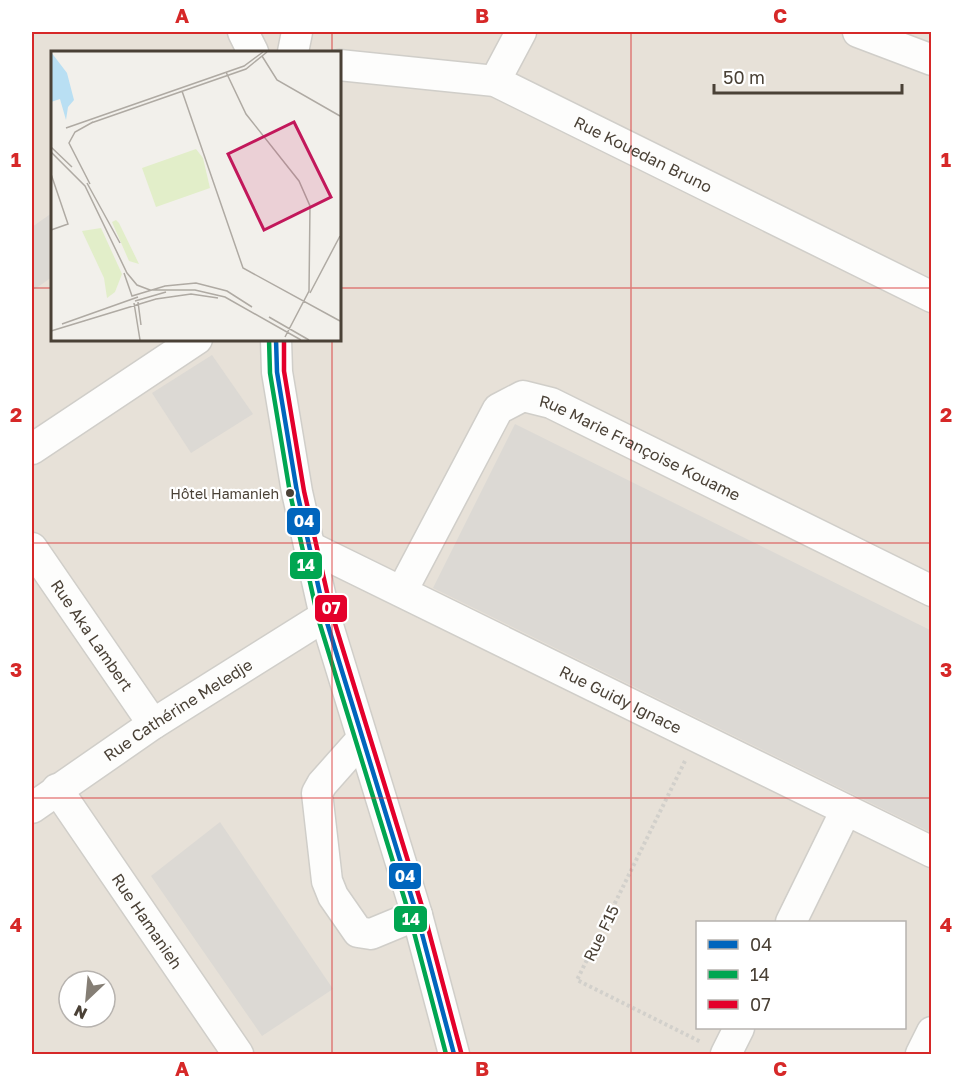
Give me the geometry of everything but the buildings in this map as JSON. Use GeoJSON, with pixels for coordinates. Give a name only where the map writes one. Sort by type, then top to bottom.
{"type":"FeatureCollection","features":[{"type":"Feature","properties":{"kind":"street"},"geometry":{"type":"LineString","coordinates":[[243,32],[252,51]]}},
{"type":"Feature","properties":{"kind":"street"},"geometry":{"type":"LineString","coordinates":[[293,51],[297,32]]}},
{"type":"Feature","properties":{"kind":"street"},"geometry":{"type":"LineString","coordinates":[[495,81],[521,32]]}},
{"type":"Feature","properties":{"kind":"street"},"geometry":{"type":"LineString","coordinates":[[858,32],[932,60]]}},
{"type":"Feature","properties":{"kind":"street","name":"Rue Kouedan Bruno"},"geometry":{"type":"LineString","coordinates":[[340,65],[495,81],[932,297]]}},
{"type":"Feature","properties":{"kind":"street"},"geometry":{"type":"LineString","coordinates":[[32,449],[196,340]]}},
{"type":"Feature","properties":{"kind":"street"},"geometry":{"type":"LineString","coordinates":[[276,340],[277,372],[293,471],[326,616],[361,740],[417,915],[454,1054]]}},
{"type":"Feature","properties":{"kind":"street","name":"Rue Marie Françoise Kouame"},"geometry":{"type":"LineString","coordinates":[[402,591],[498,410],[523,396],[551,403],[932,591]]}},
{"type":"Feature","properties":{"kind":"street","name":"Rue Guidy Ignace"},"geometry":{"type":"LineString","coordinates":[[310,547],[932,852]]}},
{"type":"Feature","properties":{"kind":"street","name":"Rue Aka Lambert"},"geometry":{"type":"LineString","coordinates":[[32,548],[153,724]]}},
{"type":"Feature","properties":{"kind":"street","name":"Rue Cathérine Meledje"},"geometry":{"type":"LineString","coordinates":[[32,808],[153,724],[326,616]]}},
{"type":"Feature","properties":{"kind":"street"},"geometry":{"type":"LineString","coordinates":[[361,740],[322,784],[318,793],[327,881],[333,896],[358,932],[363,934],[371,934],[417,915]]}},
{"type":"Feature","properties":{"kind":"street","name":"Rue Hamanieh"},"geometry":{"type":"LineString","coordinates":[[57,789],[238,1054]]}},
{"type":"Feature","properties":{"kind":"street"},"geometry":{"type":"LineString","coordinates":[[791,921],[846,810]]}},
{"type":"Feature","properties":{"kind":"street"},"geometry":{"type":"LineString","coordinates":[[726,1054],[738,1029]]}},
{"type":"Feature","properties":{"kind":"street"},"geometry":{"type":"LineString","coordinates":[[921,1054],[932,1032]]}},
{"type":"Feature","properties":{"kind":"path","name":"Rue F15"},"geometry":{"type":"LineString","coordinates":[[697,737],[577,980],[726,1054]]}},
{"type":"Feature","properties":{"kind":"shaded area"},"geometry":{"type":"Polygon","coordinates":[[[32,32],[931,32],[931,1054],[32,1054],[32,32]]]}},
{"type":"Feature","properties":{"kind":"transit line","name":"14"},"geometry":{"type":"LineString","coordinates":[[269,340],[270,373],[290,493],[318,618],[410,917],[446,1054]]}},
{"type":"Feature","properties":{"kind":"transit line","name":"04"},"geometry":{"type":"LineString","coordinates":[[276,340],[277,372],[297,492],[325,616],[417,915],[454,1054]]}},
{"type":"Feature","properties":{"kind":"transit line","name":"07"},"geometry":{"type":"LineString","coordinates":[[284,340],[284,371],[304,491],[332,614],[424,913],[461,1052]]}},
{"type":"Feature","properties":{"kind":"place","name":"Hôtel Hamanieh"},"geometry":{"type":"Point","coordinates":[290,493]}}]}
